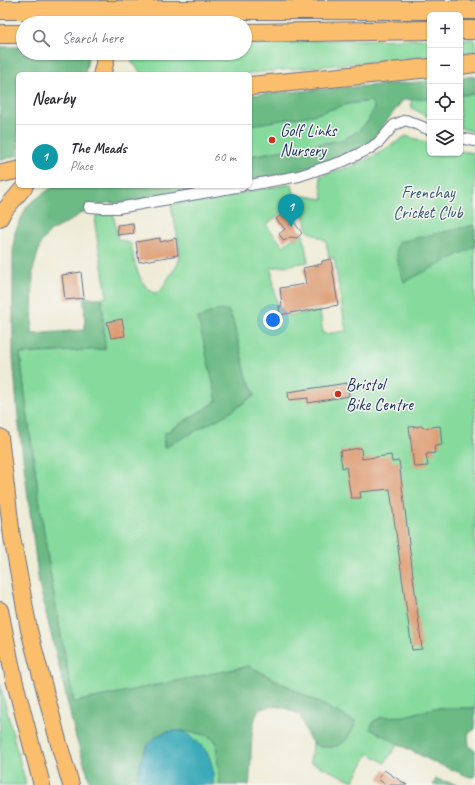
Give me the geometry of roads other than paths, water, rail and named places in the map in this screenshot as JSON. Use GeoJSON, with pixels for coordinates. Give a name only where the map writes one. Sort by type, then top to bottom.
{"type":"FeatureCollection","features":[{"type":"Feature","properties":{"kind":"highway"},"geometry":{"type":"LineString","coordinates":[[109,0],[109,16]]}},
{"type":"Feature","properties":{"kind":"highway"},"geometry":{"type":"LineString","coordinates":[[0,10],[475,10]]}},
{"type":"Feature","properties":{"kind":"highway"},"geometry":{"type":"LineString","coordinates":[[252,33],[427,30]]}},
{"type":"Feature","properties":{"kind":"highway"},"geometry":{"type":"LineString","coordinates":[[463,30],[475,30]]}},
{"type":"Feature","properties":{"kind":"highway"},"geometry":{"type":"LineString","coordinates":[[0,34],[16,34]]}},
{"type":"Feature","properties":{"kind":"highway"},"geometry":{"type":"LineString","coordinates":[[102,72],[105,60]]}},
{"type":"Feature","properties":{"kind":"highway"},"geometry":{"type":"LineString","coordinates":[[463,65],[475,63]]}},
{"type":"Feature","properties":{"kind":"highway"},"geometry":{"type":"LineString","coordinates":[[252,86],[427,68]]}},
{"type":"Feature","properties":{"kind":"highway"},"geometry":{"type":"LineString","coordinates":[[0,174],[16,170]]}},
{"type":"Feature","properties":{"kind":"main road"},"geometry":{"type":"LineString","coordinates":[[0,218],[22,188]]}},
{"type":"Feature","properties":{"kind":"main road"},"geometry":{"type":"LineString","coordinates":[[0,437],[12,537],[29,630],[71,785]]}},
{"type":"Feature","properties":{"kind":"main road"},"geometry":{"type":"LineString","coordinates":[[0,610],[14,679],[42,785]]}},
{"type":"Feature","properties":{"kind":"street"},"geometry":{"type":"LineString","coordinates":[[252,184],[299,176],[344,161],[374,145],[384,137],[394,125],[402,121],[406,120],[427,129]]}},
{"type":"Feature","properties":{"kind":"street"},"geometry":{"type":"LineString","coordinates":[[463,139],[475,142]]}},
{"type":"Feature","properties":{"kind":"street"},"geometry":{"type":"LineString","coordinates":[[89,207],[118,208],[231,188]]}},
{"type":"Feature","properties":{"kind":"water"},"geometry":{"type":"Polygon","coordinates":[[[183,731],[198,742],[207,753],[212,766],[213,785],[135,785],[144,753],[152,740],[167,732],[183,731]]]}},
{"type":"Feature","properties":{"kind":"place","name":"Golf Links Nursery"},"geometry":{"type":"Point","coordinates":[272,140]}},
{"type":"Feature","properties":{"kind":"place","name":"The Meads"},"geometry":{"type":"Point","coordinates":[291,227]}},
{"type":"Feature","properties":{"kind":"place","name":"Bristol Bike Centre"},"geometry":{"type":"Point","coordinates":[338,394]}},
{"type":"Feature","properties":{"kind":"park label","name":"Frenchay Cricket Club"},"geometry":{"type":"Point","coordinates":[428,202]}}]}
